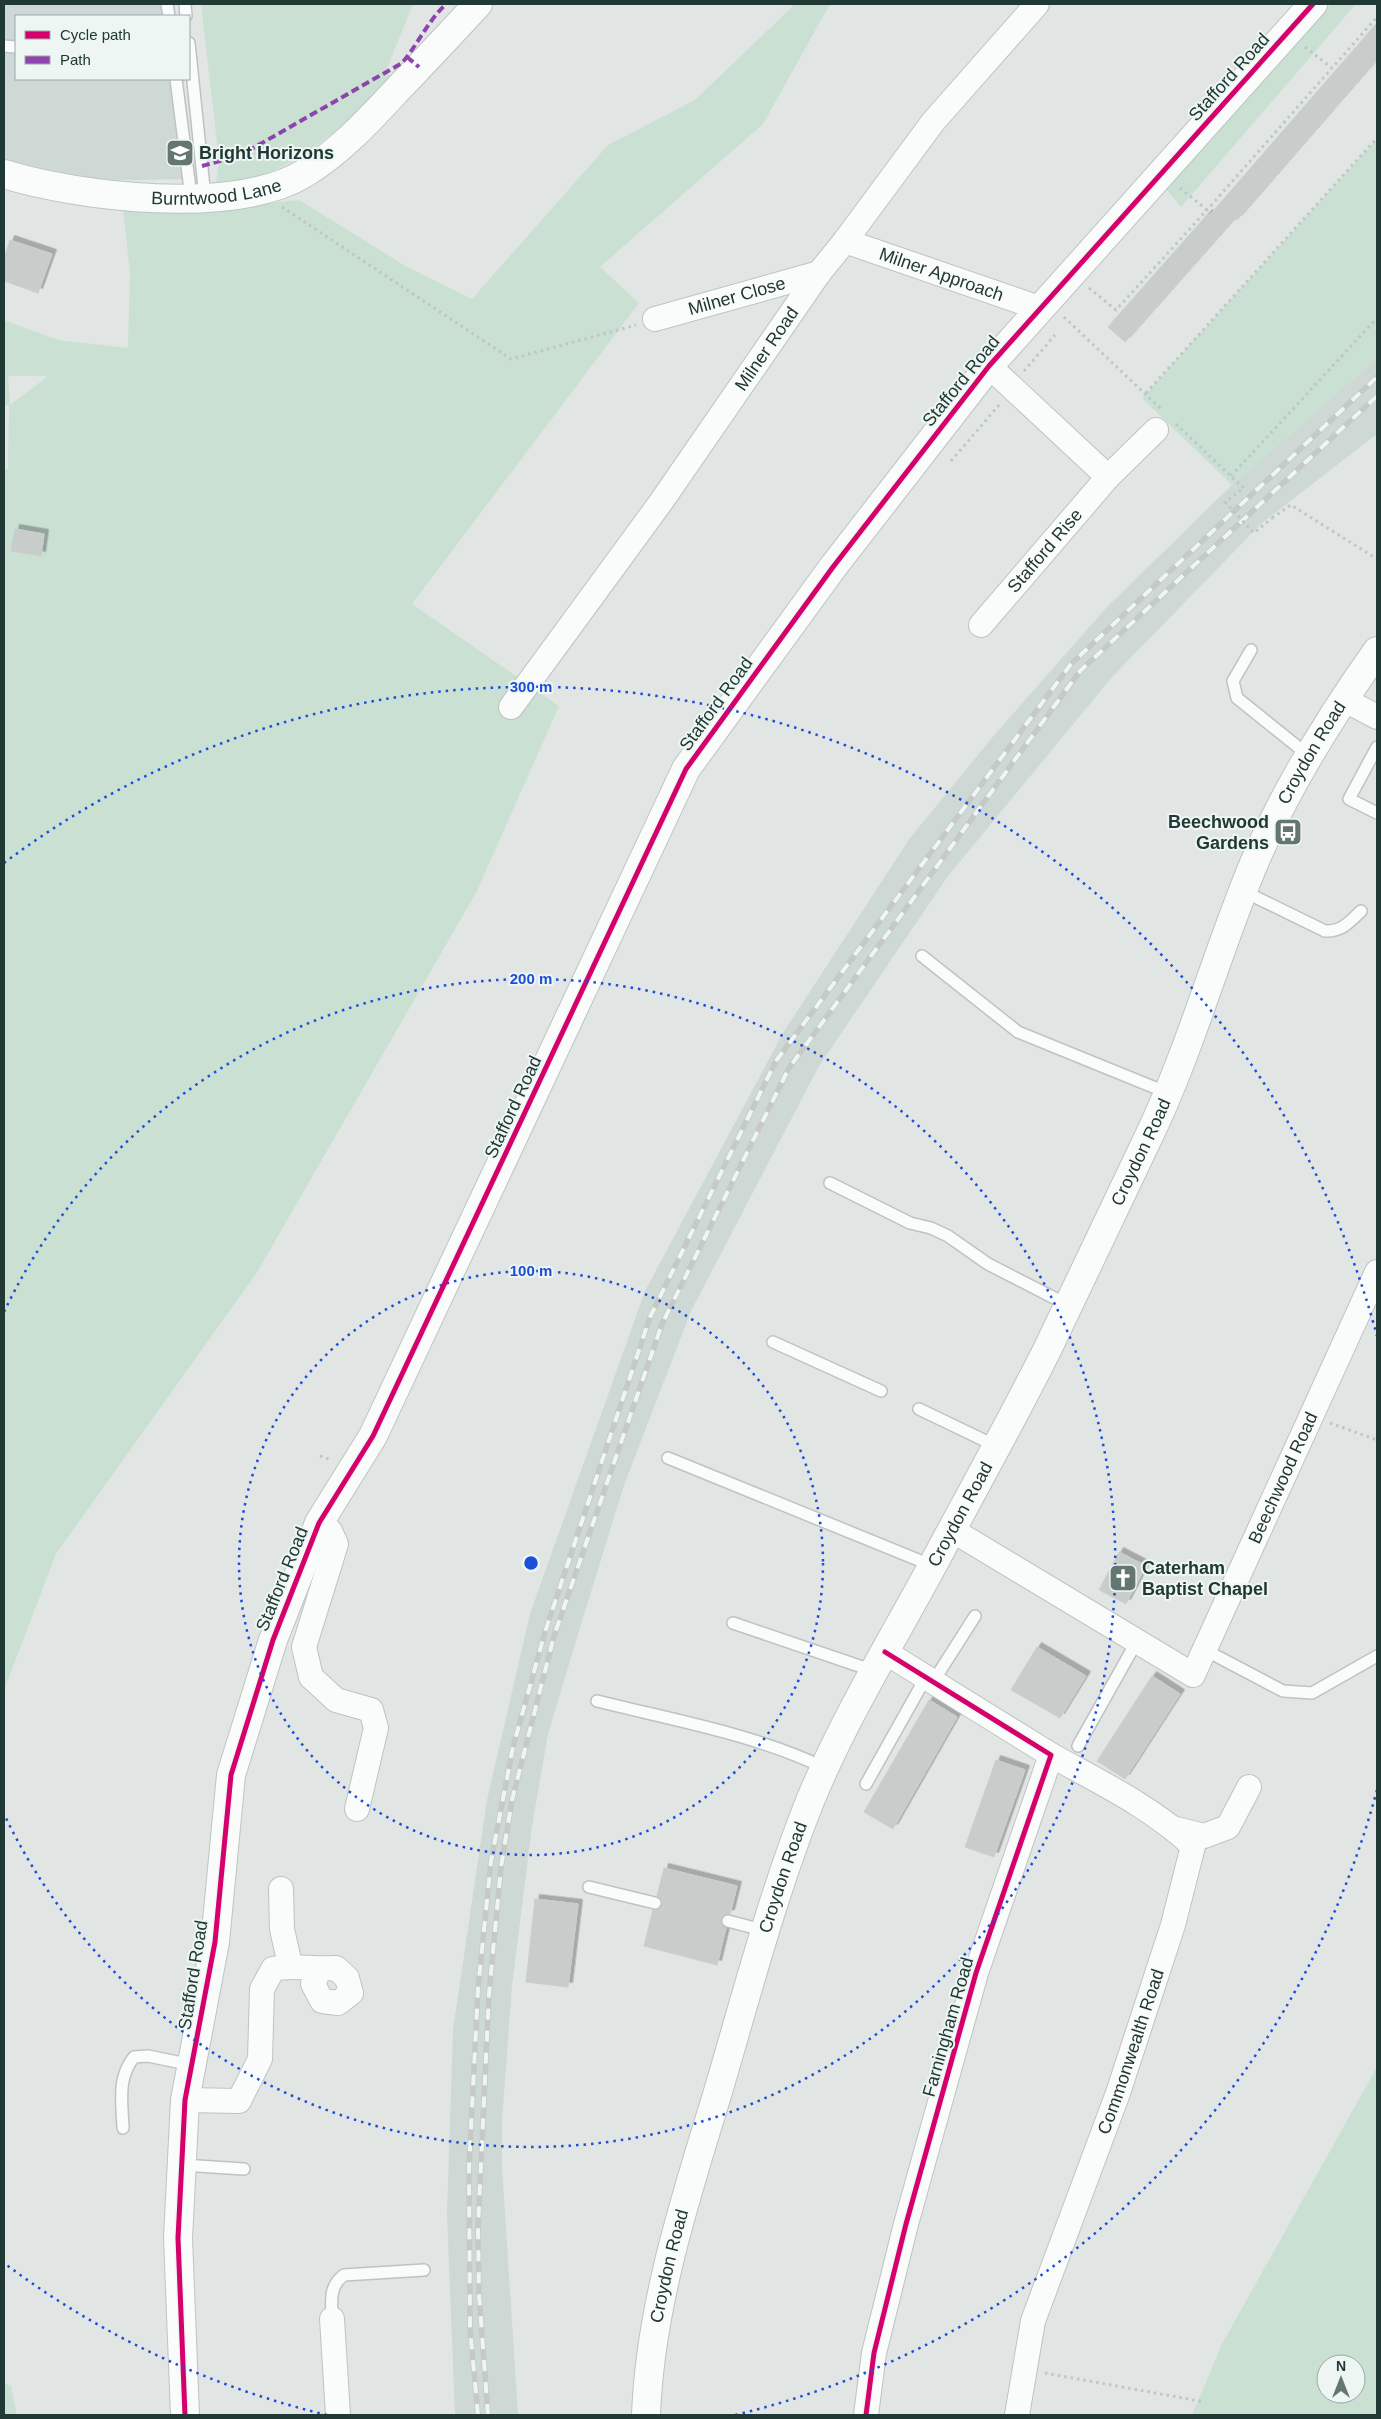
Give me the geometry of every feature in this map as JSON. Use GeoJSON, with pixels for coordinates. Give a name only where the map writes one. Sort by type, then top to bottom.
{"type":"FeatureCollection","features":[{"type":"Feature","properties":{"kind":"street","name":"Burntwood Lane"},"geometry":{"type":"LineString","coordinates":[[4,174],[40,185],[98,195],[198,197],[259,192],[304,174],[354,135],[478,4]]}},
{"type":"Feature","properties":{"kind":"street","name":"Milner Road"},"geometry":{"type":"LineString","coordinates":[[511,707],[661,502],[818,273],[845,241],[933,122],[1037,4]]}},
{"type":"Feature","properties":{"kind":"street","name":"Stafford Road"},"geometry":{"type":"LineString","coordinates":[[185,2415],[178,2238],[185,2100],[215,1942],[231,1775],[273,1640],[320,1523],[373,1436],[686,769],[833,567],[982,375],[1043,304],[1313,4]]}},
{"type":"Feature","properties":{"kind":"street","name":"Milner Approach"},"geometry":{"type":"LineString","coordinates":[[845,241],[1043,304]]}},
{"type":"Feature","properties":{"kind":"street","name":"Milner Close"},"geometry":{"type":"LineString","coordinates":[[655,319],[818,273]]}},
{"type":"Feature","properties":{"kind":"street"},"geometry":{"type":"LineString","coordinates":[[982,375],[1010,386],[1108,477]]}},
{"type":"Feature","properties":{"kind":"street","name":"Stafford Rise"},"geometry":{"type":"LineString","coordinates":[[981,626],[1108,477],[1164,421]]}},
{"type":"Feature","properties":{"kind":"street","name":"Croydon Road"},"geometry":{"type":"LineString","coordinates":[[646,2415],[654,2339],[665,2281],[705,2135],[766,1931],[810,1802],[844,1726],[933,1566],[1068,1305],[1169,1094],[1244,891],[1278,812],[1308,755],[1343,699],[1377,651]]}},
{"type":"Feature","properties":{"kind":"street"},"geometry":{"type":"LineString","coordinates":[[1343,699],[1377,716]]}},
{"type":"Feature","properties":{"kind":"street","name":"Beechwood Road"},"geometry":{"type":"LineString","coordinates":[[952,1530],[1193,1674],[1313,1416],[1377,1272]]}},
{"type":"Feature","properties":{"kind":"street"},"geometry":{"type":"LineString","coordinates":[[320,1523],[330,1531],[336,1544],[304,1647],[311,1677],[336,1700],[371,1710],[376,1728],[357,1809]]}},
{"type":"Feature","properties":{"kind":"street"},"geometry":{"type":"LineString","coordinates":[[879,1662],[930,1679],[1051,1754]]}},
{"type":"Feature","properties":{"kind":"street","name":"Commonwealth Road"},"geometry":{"type":"LineString","coordinates":[[1017,2415],[1033,2321],[1118,2093],[1173,1926],[1193,1846],[1175,1828],[1137,1803],[1051,1754]]}},
{"type":"Feature","properties":{"kind":"street","name":"Farningham Road"},"geometry":{"type":"LineString","coordinates":[[866,2415],[874,2353],[906,2224],[976,1973],[1051,1754]]}},
{"type":"Feature","properties":{"kind":"street"},"geometry":{"type":"LineString","coordinates":[[1175,1828],[1204,1836],[1228,1827],[1249,1787]]}},
{"type":"Feature","properties":{"kind":"street"},"geometry":{"type":"LineString","coordinates":[[281,1889],[282,1929],[290,1965]]}},
{"type":"Feature","properties":{"kind":"street"},"geometry":{"type":"LineString","coordinates":[[185,2100],[239,2101],[260,2059],[262,1990],[273,1969],[290,1965],[319,1970]]}},
{"type":"Feature","properties":{"kind":"street"},"geometry":{"type":"LineString","coordinates":[[332,2319],[338,2415]]}},
{"type":"Feature","properties":{"kind":"lane"},"geometry":{"type":"LineString","coordinates":[[190,60],[198,197]]}},
{"type":"Feature","properties":{"kind":"lane"},"geometry":{"type":"LineString","coordinates":[[176,80],[198,197]]}},
{"type":"Feature","properties":{"kind":"lane"},"geometry":{"type":"LineString","coordinates":[[1251,650],[1233,681],[1237,698],[1308,755]]}},
{"type":"Feature","properties":{"kind":"lane"},"geometry":{"type":"LineString","coordinates":[[1377,747],[1349,799],[1377,813]]}},
{"type":"Feature","properties":{"kind":"lane"},"geometry":{"type":"LineString","coordinates":[[1244,891],[1325,931],[1335,931],[1343,928],[1362,911]]}},
{"type":"Feature","properties":{"kind":"lane"},"geometry":{"type":"LineString","coordinates":[[922,956],[1018,1032],[1169,1094]]}},
{"type":"Feature","properties":{"kind":"lane"},"geometry":{"type":"LineString","coordinates":[[830,1182],[910,1223],[931,1228],[948,1236],[988,1264],[1068,1305]]}},
{"type":"Feature","properties":{"kind":"lane"},"geometry":{"type":"LineString","coordinates":[[773,1342],[880,1391]]}},
{"type":"Feature","properties":{"kind":"lane"},"geometry":{"type":"LineString","coordinates":[[919,1409],[996,1446]]}},
{"type":"Feature","properties":{"kind":"lane"},"geometry":{"type":"LineString","coordinates":[[668,1458],[933,1566]]}},
{"type":"Feature","properties":{"kind":"lane"},"geometry":{"type":"LineString","coordinates":[[866,1784],[930,1679],[975,1616]]}},
{"type":"Feature","properties":{"kind":"lane"},"geometry":{"type":"LineString","coordinates":[[733,1623],[879,1662]]}},
{"type":"Feature","properties":{"kind":"lane"},"geometry":{"type":"LineString","coordinates":[[1078,1746],[1137,1641]]}},
{"type":"Feature","properties":{"kind":"lane"},"geometry":{"type":"LineString","coordinates":[[1205,1650],[1283,1692],[1312,1693],[1377,1656]]}},
{"type":"Feature","properties":{"kind":"lane"},"geometry":{"type":"LineString","coordinates":[[597,1701],[732,1734],[801,1756],[825,1768]]}},
{"type":"Feature","properties":{"kind":"lane"},"geometry":{"type":"LineString","coordinates":[[589,1888],[655,1903]]}},
{"type":"Feature","properties":{"kind":"lane"},"geometry":{"type":"LineString","coordinates":[[728,1921],[766,1931]]}},
{"type":"Feature","properties":{"kind":"lane"},"geometry":{"type":"LineString","coordinates":[[123,2128],[121,2080],[126,2067],[134,2057],[148,2056],[192,2065]]}},
{"type":"Feature","properties":{"kind":"lane"},"geometry":{"type":"LineString","coordinates":[[182,2165],[244,2169]]}},
{"type":"Feature","properties":{"kind":"lane"},"geometry":{"type":"LineString","coordinates":[[332,2319],[332,2289],[336,2281],[344,2276],[424,2270]]}},
{"type":"Feature","properties":{"kind":"path"},"geometry":{"type":"LineString","coordinates":[[1072,274],[1116,310],[1377,17]]}},
{"type":"Feature","properties":{"kind":"path"},"geometry":{"type":"LineString","coordinates":[[1297,41],[1332,68]]}},
{"type":"Feature","properties":{"kind":"path"},"geometry":{"type":"LineString","coordinates":[[1146,393],[1377,138]]}},
{"type":"Feature","properties":{"kind":"path"},"geometry":{"type":"LineString","coordinates":[[1163,172],[1207,210]]}},
{"type":"Feature","properties":{"kind":"path"},"geometry":{"type":"LineString","coordinates":[[259,192],[511,359],[655,319]]}},
{"type":"Feature","properties":{"kind":"path"},"geometry":{"type":"LineString","coordinates":[[1043,304],[1164,421],[1244,488],[1225,502],[1254,533],[1291,505],[1377,559]]}},
{"type":"Feature","properties":{"kind":"path"},"geometry":{"type":"LineString","coordinates":[[1231,476],[1377,318]]}},
{"type":"Feature","properties":{"kind":"path"},"geometry":{"type":"LineString","coordinates":[[1010,386],[1055,335]]}},
{"type":"Feature","properties":{"kind":"path"},"geometry":{"type":"LineString","coordinates":[[951,461],[1000,404],[982,375]]}},
{"type":"Feature","properties":{"kind":"path"},"geometry":{"type":"LineString","coordinates":[[1313,1416],[1377,1440]]}},
{"type":"Feature","properties":{"kind":"path"},"geometry":{"type":"LineString","coordinates":[[1025,2369],[1205,2402]]}},
{"type":"Feature","properties":{"kind":"shaded area"},"geometry":{"type":"Polygon","coordinates":[[[4,4],[174,4],[175,15],[15,15],[15,80],[183,80],[195,179],[69,181],[4,161],[4,4]]]}},
{"type":"Feature","properties":{"kind":"shaded area"},"geometry":{"type":"Polygon","coordinates":[[[1377,358],[1377,434],[1262,523],[1112,677],[948,876],[819,1066],[691,1311],[624,1485],[548,1734],[532,1826],[512,1985],[502,2121],[502,2167],[518,2415],[455,2415],[447,2214],[453,2030],[487,1800],[530,1614],[645,1291],[783,1033],[910,838],[996,733],[1107,607],[1232,485],[1377,358]]]}},
{"type":"Feature","properties":{"kind":"green space"},"geometry":{"type":"Polygon","coordinates":[[[201,4],[413,4],[385,73],[393,76],[350,120],[303,156],[253,181],[216,184],[219,160],[201,4]]]}},
{"type":"Feature","properties":{"kind":"green space"},"geometry":{"type":"Polygon","coordinates":[[[795,4],[830,4],[763,124],[600,267],[639,303],[412,604],[559,706],[477,891],[256,1274],[56,1554],[4,1690],[4,471],[8,468],[9,406],[4,404],[4,320],[58,340],[128,348],[130,272],[123,210],[219,209],[299,200],[407,267],[472,299],[608,145],[695,100],[795,4]],[[8,376],[10,405],[47,377],[8,376]]]}},
{"type":"Feature","properties":{"kind":"green space"},"geometry":{"type":"Polygon","coordinates":[[[1331,4],[1356,4],[1181,207],[1165,188],[1331,4]]]}},
{"type":"Feature","properties":{"kind":"green space"},"geometry":{"type":"Polygon","coordinates":[[[1377,139],[1377,358],[1232,485],[1142,398],[1377,139]]]}},
{"type":"Feature","properties":{"kind":"green space"},"geometry":{"type":"Polygon","coordinates":[[[1377,2067],[1377,2415],[1192,2415],[1222,2344],[1377,2067]]]}},
{"type":"Feature","properties":{"kind":"green space"},"geometry":{"type":"Polygon","coordinates":[[[4,2383],[11,2386],[17,2415],[4,2415],[4,2383]]]}},
{"type":"Feature","properties":{"kind":"building"},"geometry":{"type":"Polygon","coordinates":[[[1377,23],[1377,59],[1237,220],[1235,218],[1125,342],[1108,327],[1208,214],[1209,216],[1377,23]]]}},
{"type":"Feature","properties":{"kind":"building"},"geometry":{"type":"Polygon","coordinates":[[[10,240],[52,254],[38,293],[4,281],[4,258],[10,240]]]}},
{"type":"Feature","properties":{"kind":"building"},"geometry":{"type":"Polygon","coordinates":[[[15,529],[44,534],[41,556],[11,551],[15,529]]]}},
{"type":"Feature","properties":{"kind":"building","name":"Caterham Baptist Chapel"},"geometry":{"type":"Polygon","coordinates":[[[1119,1552],[1146,1566],[1126,1604],[1099,1590],[1119,1552]]]}},
{"type":"Feature","properties":{"kind":"building"},"geometry":{"type":"Polygon","coordinates":[[[1037,1647],[1086,1676],[1060,1718],[1011,1690],[1037,1647]]]}},
{"type":"Feature","properties":{"kind":"building"},"geometry":{"type":"Polygon","coordinates":[[[1152,1676],[1180,1694],[1125,1779],[1097,1761],[1152,1676]]]}},
{"type":"Feature","properties":{"kind":"building"},"geometry":{"type":"Polygon","coordinates":[[[929,1700],[957,1717],[893,1829],[864,1812],[929,1700]]]}},
{"type":"Feature","properties":{"kind":"building"},"geometry":{"type":"Polygon","coordinates":[[[996,1760],[1025,1770],[994,1857],[965,1847],[996,1760]]]}},
{"type":"Feature","properties":{"kind":"building"},"geometry":{"type":"Polygon","coordinates":[[[664,1868],[737,1886],[730,1914],[723,1915],[721,1920],[722,1926],[726,1928],[717,1965],[644,1946],[653,1910],[658,1910],[662,1905],[662,1900],[657,1896],[664,1868]]]}},
{"type":"Feature","properties":{"kind":"building"},"geometry":{"type":"Polygon","coordinates":[[[535,1899],[578,1904],[568,1987],[526,1982],[535,1899]]]}},
{"type":"Feature","properties":{"kind":"railway"},"geometry":{"type":"LineString","coordinates":[[478,2415],[470,2329],[469,2169],[478,1989],[491,1861],[513,1747],[545,1632],[650,1317],[776,1061],[1071,664],[1377,377]]}},
{"type":"Feature","properties":{"kind":"railway"},"geometry":{"type":"LineString","coordinates":[[488,2415],[479,2294],[478,2227],[489,1994],[501,1867],[512,1800],[554,1636],[662,1324],[789,1068],[1080,671],[1377,396]]}},
{"type":"Feature","properties":{"kind":"marked path"},"geometry":{"type":"LineString","coordinates":[[202,166],[241,155],[402,63],[446,4]]}},
{"type":"Feature","properties":{"kind":"marked path"},"geometry":{"type":"LineString","coordinates":[[407,57],[419,67]]}},
{"type":"Feature","properties":{"kind":"cycle path"},"geometry":{"type":"LineString","coordinates":[[185,2415],[178,2238],[185,2100],[215,1942],[231,1775],[273,1640],[319,1523],[373,1436],[686,769],[833,567],[989,366],[1313,4]]}},
{"type":"Feature","properties":{"kind":"cycle path"},"geometry":{"type":"LineString","coordinates":[[866,2415],[874,2353],[906,2224],[976,1973],[1051,1755],[885,1652]]}},
{"type":"Feature","properties":{"kind":"place","name":"Bright Horizons"},"geometry":{"type":"Point","coordinates":[180,153]}},
{"type":"Feature","properties":{"kind":"place","name":"Beechwood Gardens"},"geometry":{"type":"Point","coordinates":[1288,832]}},
{"type":"Feature","properties":{"kind":"place","name":"Caterham Baptist Chapel"},"geometry":{"type":"Point","coordinates":[1123,1578]}}]}
